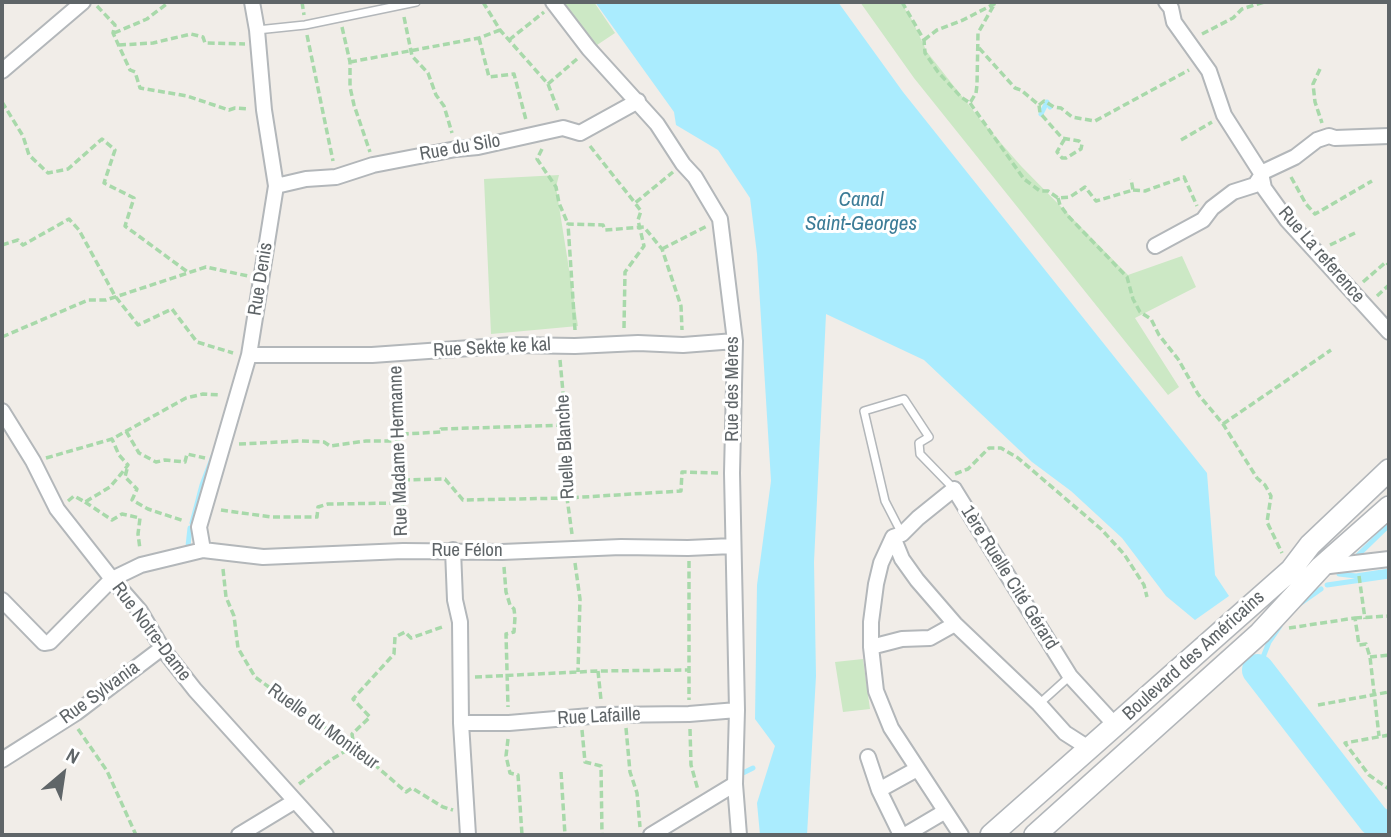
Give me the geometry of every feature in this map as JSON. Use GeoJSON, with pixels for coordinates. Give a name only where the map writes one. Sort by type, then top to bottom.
{"type":"FeatureCollection","features":[{"type":"Feature","properties":{"kind":"main road","name":"Boulevard des Américains"},"geometry":{"type":"LineString","coordinates":[[991,835],[1291,570],[1310,545],[1389,470]]}},
{"type":"Feature","properties":{"kind":"main road","name":"Boulevard des Américains"},"geometry":{"type":"LineString","coordinates":[[1035,835],[1260,633],[1321,566],[1389,507]]}},
{"type":"Feature","properties":{"kind":"street"},"geometry":{"type":"LineString","coordinates":[[2,71],[83,2]]}},
{"type":"Feature","properties":{"kind":"street","name":"Rue Denis"},"geometry":{"type":"LineString","coordinates":[[203,550],[199,527],[249,355],[276,186],[252,2]]}},
{"type":"Feature","properties":{"kind":"street","name":"Rue La reference"},"geometry":{"type":"LineString","coordinates":[[1166,2],[1171,8],[1174,22],[1209,71],[1224,115],[1261,173],[1271,197],[1317,255],[1389,332]]}},
{"type":"Feature","properties":{"kind":"street","name":"Rue des Mères"},"geometry":{"type":"LineString","coordinates":[[554,3],[589,49],[657,124],[683,164],[695,177],[720,219],[735,341],[732,473],[737,710],[735,784],[739,835]]}},
{"type":"Feature","properties":{"kind":"street"},"geometry":{"type":"LineString","coordinates":[[557,130],[580,134],[638,102]]}},
{"type":"Feature","properties":{"kind":"street","name":"Rue du Silo"},"geometry":{"type":"LineString","coordinates":[[276,186],[306,179],[336,177],[373,165],[557,130]]}},
{"type":"Feature","properties":{"kind":"street"},"geometry":{"type":"LineString","coordinates":[[1155,246],[1202,220],[1212,208],[1233,192],[1255,185],[1262,176],[1261,173],[1283,163],[1317,140],[1329,136],[1389,136]]}},
{"type":"Feature","properties":{"kind":"street","name":"Rue Sekte ke kal"},"geometry":{"type":"LineString","coordinates":[[249,355],[372,355],[559,344],[683,345],[735,341]]}},
{"type":"Feature","properties":{"kind":"street","name":"Rue Notre-Dame"},"geometry":{"type":"LineString","coordinates":[[2,411],[33,461],[58,509],[111,579],[140,611],[162,648],[195,690],[326,835]]}},
{"type":"Feature","properties":{"kind":"street","name":"1ère Ruelle Cité Gérard"},"geometry":{"type":"LineString","coordinates":[[961,835],[891,728],[876,691],[870,622],[881,563],[898,535],[954,489],[1070,676],[1116,726]]}},
{"type":"Feature","properties":{"kind":"street"},"geometry":{"type":"LineString","coordinates":[[898,535],[902,559],[922,588],[1065,733],[1090,749]]}},
{"type":"Feature","properties":{"kind":"street","name":"Rue Félon"},"geometry":{"type":"LineString","coordinates":[[203,550],[262,557],[402,551],[502,552],[733,546]]}},
{"type":"Feature","properties":{"kind":"street"},"geometry":{"type":"LineString","coordinates":[[2,600],[44,643],[50,642],[111,579],[141,565],[203,550]]}},
{"type":"Feature","properties":{"kind":"street"},"geometry":{"type":"LineString","coordinates":[[453,550],[460,622],[461,723],[468,835]]}},
{"type":"Feature","properties":{"kind":"street"},"geometry":{"type":"LineString","coordinates":[[1291,570],[1389,559]]}},
{"type":"Feature","properties":{"kind":"street"},"geometry":{"type":"LineString","coordinates":[[871,647],[902,639],[930,638],[955,624]]}},
{"type":"Feature","properties":{"kind":"street","name":"Rue Sylvania"},"geometry":{"type":"LineString","coordinates":[[2,760],[76,713],[162,648]]}},
{"type":"Feature","properties":{"kind":"street","name":"Rue Lafaille"},"geometry":{"type":"LineString","coordinates":[[461,723],[509,723],[602,715],[689,714],[737,710]]}},
{"type":"Feature","properties":{"kind":"street"},"geometry":{"type":"LineString","coordinates":[[868,757],[879,790],[903,835],[944,812]]}},
{"type":"Feature","properties":{"kind":"street"},"geometry":{"type":"LineString","coordinates":[[879,790],[917,769]]}},
{"type":"Feature","properties":{"kind":"street"},"geometry":{"type":"LineString","coordinates":[[651,835],[735,784]]}},
{"type":"Feature","properties":{"kind":"street"},"geometry":{"type":"LineString","coordinates":[[239,835],[292,796]]}},
{"type":"Feature","properties":{"kind":"lane"},"geometry":{"type":"LineString","coordinates":[[257,36],[416,2]]}},
{"type":"Feature","properties":{"kind":"lane"},"geometry":{"type":"LineString","coordinates":[[898,535],[885,501],[864,411],[904,399],[929,437],[919,443],[920,454],[954,489]]}},
{"type":"Feature","properties":{"kind":"lane"},"geometry":{"type":"LineString","coordinates":[[1039,704],[1070,676]]}},
{"type":"Feature","properties":{"kind":"path"},"geometry":{"type":"LineString","coordinates":[[93,2],[115,26],[113,33],[130,70],[135,72],[140,88],[187,96],[229,110],[264,110]]}},
{"type":"Feature","properties":{"kind":"path"},"geometry":{"type":"LineString","coordinates":[[113,33],[148,19],[169,2]]}},
{"type":"Feature","properties":{"kind":"path"},"geometry":{"type":"LineString","coordinates":[[483,2],[500,30],[548,84],[557,103],[557,130],[537,159],[556,187],[568,224],[575,346]]}},
{"type":"Feature","properties":{"kind":"path"},"geometry":{"type":"LineString","coordinates":[[902,2],[924,40],[925,53],[938,72],[970,103],[1024,178],[1040,191],[1048,191],[1058,198],[1069,217],[1127,277],[1140,312],[1151,319],[1158,335],[1178,359],[1198,394],[1223,425],[1270,496],[1267,522],[1291,570]]}},
{"type":"Feature","properties":{"kind":"path"},"geometry":{"type":"LineString","coordinates":[[1188,41],[1233,18],[1242,9],[1264,2]]}},
{"type":"Feature","properties":{"kind":"path"},"geometry":{"type":"LineString","coordinates":[[509,40],[554,3]]}},
{"type":"Feature","properties":{"kind":"path"},"geometry":{"type":"LineString","coordinates":[[924,40],[937,30],[996,3]]}},
{"type":"Feature","properties":{"kind":"path"},"geometry":{"type":"LineString","coordinates":[[970,103],[976,93],[978,33],[996,3]]}},
{"type":"Feature","properties":{"kind":"path"},"geometry":{"type":"LineString","coordinates":[[403,6],[412,57],[428,73],[436,95],[444,106],[456,149]]}},
{"type":"Feature","properties":{"kind":"path"},"geometry":{"type":"LineString","coordinates":[[340,18],[350,62],[349,78],[354,105],[373,165]]}},
{"type":"Feature","properties":{"kind":"path"},"geometry":{"type":"LineString","coordinates":[[305,25],[336,177]]}},
{"type":"Feature","properties":{"kind":"path"},"geometry":{"type":"LineString","coordinates":[[350,62],[479,38],[500,30]]}},
{"type":"Feature","properties":{"kind":"path"},"geometry":{"type":"LineString","coordinates":[[119,45],[153,43],[191,34],[203,37],[205,43],[257,36]]}},
{"type":"Feature","properties":{"kind":"path"},"geometry":{"type":"LineString","coordinates":[[479,38],[489,77],[514,74],[530,136]]}},
{"type":"Feature","properties":{"kind":"path"},"geometry":{"type":"LineString","coordinates":[[979,48],[1015,88],[1039,104],[1040,113],[1064,140],[1079,141],[1082,149],[1062,158],[1057,152],[1064,140]]}},
{"type":"Feature","properties":{"kind":"path"},"geometry":{"type":"LineString","coordinates":[[548,84],[589,49]]}},
{"type":"Feature","properties":{"kind":"path"},"geometry":{"type":"LineString","coordinates":[[1039,104],[1044,101],[1061,108],[1072,117],[1095,121],[1203,63]]}},
{"type":"Feature","properties":{"kind":"path"},"geometry":{"type":"LineString","coordinates":[[1320,69],[1313,80],[1313,92],[1318,114],[1329,136]]}},
{"type":"Feature","properties":{"kind":"path"},"geometry":{"type":"LineString","coordinates":[[2,102],[23,136],[29,155],[48,173],[68,169],[102,139],[115,150],[104,183],[134,198],[125,226],[189,273]]}},
{"type":"Feature","properties":{"kind":"path"},"geometry":{"type":"LineString","coordinates":[[1181,140],[1224,115]]}},
{"type":"Feature","properties":{"kind":"path"},"geometry":{"type":"LineString","coordinates":[[580,134],[641,211],[639,227],[644,246],[625,271],[623,344]]}},
{"type":"Feature","properties":{"kind":"path"},"geometry":{"type":"LineString","coordinates":[[1283,163],[1306,204],[1315,214],[1372,181]]}},
{"type":"Feature","properties":{"kind":"path"},"geometry":{"type":"LineString","coordinates":[[635,203],[683,164]]}},
{"type":"Feature","properties":{"kind":"path"},"geometry":{"type":"LineString","coordinates":[[1058,198],[1070,197],[1085,187],[1096,201],[1133,190],[1144,191],[1185,177],[1202,220]]}},
{"type":"Feature","properties":{"kind":"path"},"geometry":{"type":"LineString","coordinates":[[1131,179],[1133,190]]}},
{"type":"Feature","properties":{"kind":"path"},"geometry":{"type":"LineString","coordinates":[[2,245],[18,240],[23,245],[69,219],[79,230],[115,296],[138,324],[172,309],[197,342],[249,355]]}},
{"type":"Feature","properties":{"kind":"path"},"geometry":{"type":"LineString","coordinates":[[662,249],[720,219]]}},
{"type":"Feature","properties":{"kind":"path"},"geometry":{"type":"LineString","coordinates":[[568,224],[603,225],[605,230],[644,227],[662,249],[681,306],[683,345]]}},
{"type":"Feature","properties":{"kind":"path"},"geometry":{"type":"LineString","coordinates":[[1317,255],[1337,240],[1355,233]]}},
{"type":"Feature","properties":{"kind":"path"},"geometry":{"type":"LineString","coordinates":[[1351,293],[1386,262],[1389,265]]}},
{"type":"Feature","properties":{"kind":"path"},"geometry":{"type":"LineString","coordinates":[[2,337],[88,300],[106,300],[206,267],[261,278]]}},
{"type":"Feature","properties":{"kind":"path","name":"Ruelle Blanche"},"geometry":{"type":"LineString","coordinates":[[559,344],[566,425],[567,498],[580,599],[578,672]]}},
{"type":"Feature","properties":{"kind":"path"},"geometry":{"type":"LineString","coordinates":[[1223,425],[1331,349]]}},
{"type":"Feature","properties":{"kind":"path","name":"Rue Madame Hermanne"},"geometry":{"type":"LineString","coordinates":[[396,352],[398,441],[403,480],[402,551]]}},
{"type":"Feature","properties":{"kind":"path"},"geometry":{"type":"LineString","coordinates":[[33,461],[112,439],[186,398],[203,394],[237,398]]}},
{"type":"Feature","properties":{"kind":"path"},"geometry":{"type":"LineString","coordinates":[[223,442],[237,444],[300,441],[324,442],[330,446],[366,441],[398,441],[403,434],[441,432],[441,429],[566,425]]}},
{"type":"Feature","properties":{"kind":"path"},"geometry":{"type":"LineString","coordinates":[[126,431],[139,453],[156,462],[185,462],[187,454],[217,462]]}},
{"type":"Feature","properties":{"kind":"path"},"geometry":{"type":"LineString","coordinates":[[112,439],[119,455],[128,465]]}},
{"type":"Feature","properties":{"kind":"path"},"geometry":{"type":"LineString","coordinates":[[957,473],[968,470],[989,448],[1001,448],[1018,458],[1101,529],[1124,554],[1143,584],[1147,597]]}},
{"type":"Feature","properties":{"kind":"path"},"geometry":{"type":"LineString","coordinates":[[85,502],[110,486],[128,465]]}},
{"type":"Feature","properties":{"kind":"path"},"geometry":{"type":"LineString","coordinates":[[128,465],[125,477],[136,489],[132,500],[148,509],[199,527]]}},
{"type":"Feature","properties":{"kind":"path"},"geometry":{"type":"LineString","coordinates":[[403,480],[445,479],[463,500],[567,498],[681,491],[682,472],[732,473]]}},
{"type":"Feature","properties":{"kind":"path"},"geometry":{"type":"LineString","coordinates":[[58,509],[74,496],[112,520],[122,514],[140,518],[138,534],[141,565]]}},
{"type":"Feature","properties":{"kind":"path"},"geometry":{"type":"LineString","coordinates":[[205,507],[271,517],[317,517],[318,507],[328,504],[402,503]]}},
{"type":"Feature","properties":{"kind":"path"},"geometry":{"type":"LineString","coordinates":[[688,548],[691,765],[703,802]]}},
{"type":"Feature","properties":{"kind":"path"},"geometry":{"type":"LineString","coordinates":[[502,552],[506,592],[515,617],[514,632],[506,634],[509,723],[506,756],[510,773],[518,775],[522,835]]}},
{"type":"Feature","properties":{"kind":"path","name":"Ruelle du Moniteur"},"geometry":{"type":"LineString","coordinates":[[222,554],[226,597],[234,616],[238,648],[255,677],[330,731],[338,733],[406,792],[412,788],[443,807],[457,811],[465,808]]}},
{"type":"Feature","properties":{"kind":"path"},"geometry":{"type":"LineString","coordinates":[[1357,563],[1365,619]]}},
{"type":"Feature","properties":{"kind":"path"},"geometry":{"type":"LineString","coordinates":[[1260,633],[1355,618],[1389,616]]}},
{"type":"Feature","properties":{"kind":"path"},"geometry":{"type":"LineString","coordinates":[[1355,618],[1359,645],[1366,644],[1370,657],[1379,736]]}},
{"type":"Feature","properties":{"kind":"path"},"geometry":{"type":"LineString","coordinates":[[292,796],[332,759],[354,746],[352,734],[370,717],[353,699],[394,654],[395,637],[405,632],[411,638],[460,622]]}},
{"type":"Feature","properties":{"kind":"path"},"geometry":{"type":"LineString","coordinates":[[1370,657],[1389,655]]}},
{"type":"Feature","properties":{"kind":"path"},"geometry":{"type":"LineString","coordinates":[[462,678],[598,671],[689,670]]}},
{"type":"Feature","properties":{"kind":"path"},"geometry":{"type":"LineString","coordinates":[[598,671],[602,715]]}},
{"type":"Feature","properties":{"kind":"path"},"geometry":{"type":"LineString","coordinates":[[1318,705],[1389,692]]}},
{"type":"Feature","properties":{"kind":"path"},"geometry":{"type":"LineString","coordinates":[[625,715],[630,772],[638,793],[641,835]]}},
{"type":"Feature","properties":{"kind":"path"},"geometry":{"type":"LineString","coordinates":[[68,716],[107,771],[136,835]]}},
{"type":"Feature","properties":{"kind":"path"},"geometry":{"type":"LineString","coordinates":[[580,718],[585,762],[601,766],[602,835]]}},
{"type":"Feature","properties":{"kind":"path"},"geometry":{"type":"LineString","coordinates":[[1389,735],[1345,743],[1369,775],[1389,789]]}},
{"type":"Feature","properties":{"kind":"path"},"geometry":{"type":"LineString","coordinates":[[561,772],[565,835]]}},
{"type":"Feature","properties":{"kind":"green space"},"geometry":{"type":"Polygon","coordinates":[[[594,2],[615,33],[594,47],[565,4],[594,2]]]}},
{"type":"Feature","properties":{"kind":"green space"},"geometry":{"type":"Polygon","coordinates":[[[860,2],[900,2],[927,52],[979,118],[1021,166],[1128,275],[1182,256],[1196,287],[1135,318],[1179,387],[1168,395],[914,78],[860,2]]]}},
{"type":"Feature","properties":{"kind":"green space"},"geometry":{"type":"Polygon","coordinates":[[[559,175],[556,187],[578,326],[491,334],[484,179],[559,175]]]}},
{"type":"Feature","properties":{"kind":"green space"},"geometry":{"type":"Polygon","coordinates":[[[863,659],[870,709],[843,712],[835,662],[863,659]]]}},
{"type":"Feature","properties":{"kind":"water","name":"Canal Saint-Georges"},"geometry":{"type":"Polygon","coordinates":[[[595,2],[838,2],[903,92],[1207,473],[1215,575],[1229,596],[1195,620],[1166,596],[1122,538],[1071,491],[1032,462],[924,360],[826,314],[814,562],[816,676],[807,835],[760,835],[757,803],[775,746],[755,719],[757,585],[771,481],[757,254],[750,198],[718,150],[676,125],[674,112],[595,2]]]}},
{"type":"Feature","properties":{"kind":"waterway"},"geometry":{"type":"LineString","coordinates":[[1041,114],[1047,102],[1050,107]]}},
{"type":"Feature","properties":{"kind":"waterway"},"geometry":{"type":"LineString","coordinates":[[192,523],[213,456]]}},
{"type":"Feature","properties":{"kind":"waterway"},"geometry":{"type":"LineString","coordinates":[[1354,559],[1389,525]]}},
{"type":"Feature","properties":{"kind":"waterway"},"geometry":{"type":"LineString","coordinates":[[188,546],[190,528]]}},
{"type":"Feature","properties":{"kind":"waterway"},"geometry":{"type":"LineString","coordinates":[[1339,574],[1356,576],[1389,571]]}},
{"type":"Feature","properties":{"kind":"waterway"},"geometry":{"type":"LineString","coordinates":[[1327,585],[1389,576]]}},
{"type":"Feature","properties":{"kind":"waterway"},"geometry":{"type":"LineString","coordinates":[[1301,603],[1321,589]]}},
{"type":"Feature","properties":{"kind":"waterway"},"geometry":{"type":"LineString","coordinates":[[1258,670],[1269,642],[1280,626]]}},
{"type":"Feature","properties":{"kind":"waterway"},"geometry":{"type":"LineString","coordinates":[[1258,670],[1374,820],[1389,830]]}},
{"type":"Feature","properties":{"kind":"waterway"},"geometry":{"type":"LineString","coordinates":[[737,776],[753,768]]}}]}
